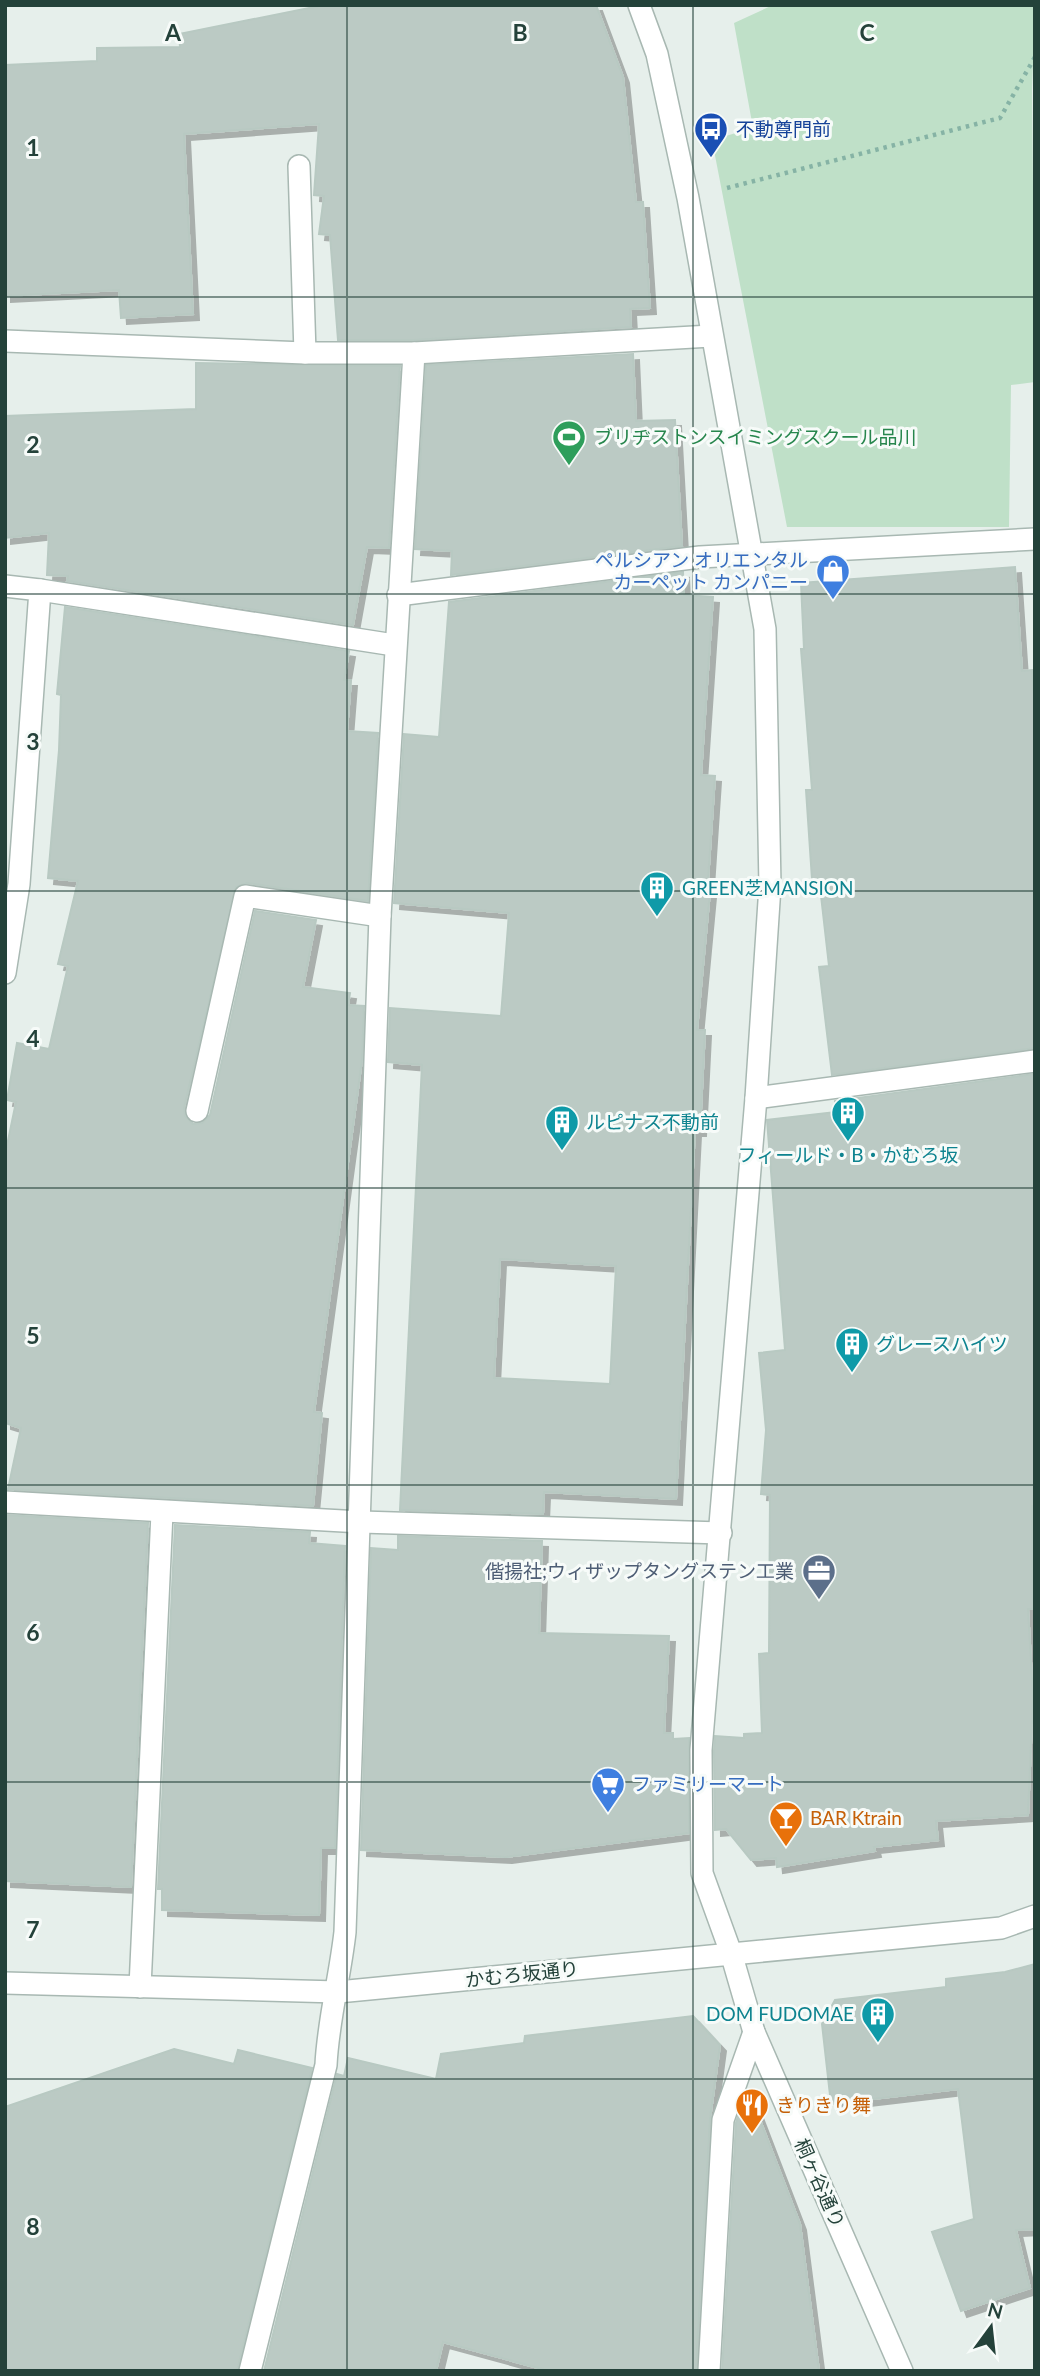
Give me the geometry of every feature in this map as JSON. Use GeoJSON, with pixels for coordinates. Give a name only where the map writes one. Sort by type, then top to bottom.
{"type":"FeatureCollection","features":[{"type":"Feature","properties":{"kind":"street","name":"桐ヶ谷通り"},"geometry":{"type":"LineString","coordinates":[[639,5],[657,54],[688,198],[765,629],[770,886],[756,1098],[701,1749],[702,1873],[731,1953],[754,2032],[902,2371]]}},
{"type":"Feature","properties":{"kind":"street"},"geometry":{"type":"LineString","coordinates":[[299,166],[305,353]]}},
{"type":"Feature","properties":{"kind":"street"},"geometry":{"type":"LineString","coordinates":[[5,341],[305,353],[414,353],[711,336]]}},
{"type":"Feature","properties":{"kind":"street"},"geometry":{"type":"LineString","coordinates":[[250,2371],[326,2065],[327,2041],[338,1992],[345,1932],[362,1522],[380,916],[394,645],[414,353]]}},
{"type":"Feature","properties":{"kind":"street"},"geometry":{"type":"LineString","coordinates":[[398,595],[700,557],[1035,538]]}},
{"type":"Feature","properties":{"kind":"street"},"geometry":{"type":"LineString","coordinates":[[5,586],[394,645]]}},
{"type":"Feature","properties":{"kind":"street"},"geometry":{"type":"LineString","coordinates":[[5,973],[19,884],[40,590]]}},
{"type":"Feature","properties":{"kind":"street"},"geometry":{"type":"LineString","coordinates":[[197,1111],[245,896],[380,916]]}},
{"type":"Feature","properties":{"kind":"street"},"geometry":{"type":"LineString","coordinates":[[756,1098],[1035,1061]]}},
{"type":"Feature","properties":{"kind":"street"},"geometry":{"type":"LineString","coordinates":[[5,1502],[162,1513],[362,1522],[721,1533]]}},
{"type":"Feature","properties":{"kind":"street"},"geometry":{"type":"LineString","coordinates":[[140,1987],[162,1513]]}},
{"type":"Feature","properties":{"kind":"street","name":"かむろ坂通り"},"geometry":{"type":"LineString","coordinates":[[5,1983],[338,1992],[1001,1928],[1035,1916]]}},
{"type":"Feature","properties":{"kind":"street"},"geometry":{"type":"LineString","coordinates":[[709,2371],[723,2120],[754,2032]]}},
{"type":"Feature","properties":{"kind":"path"},"geometry":{"type":"LineString","coordinates":[[688,198],[1000,118],[1035,57]]}},
{"type":"Feature","properties":{"kind":"green space"},"geometry":{"type":"Polygon","coordinates":[[[773,5],[1035,5],[1032,90],[1035,382],[1011,385],[1009,527],[787,527],[712,140],[753,128],[734,23],[773,5]]]}},
{"type":"Feature","properties":{"kind":"building"},"geometry":{"type":"Polygon","coordinates":[[[324,5],[596,5],[623,77],[636,202],[643,202],[650,308],[630,309],[631,327],[414,340],[338,340],[330,235],[319,234],[324,196],[314,195],[319,124],[184,134],[193,314],[121,318],[119,290],[5,296],[5,65],[97,61],[97,48],[180,47],[179,34],[324,5]]]}},
{"type":"Feature","properties":{"kind":"building"},"geometry":{"type":"Polygon","coordinates":[[[633,354],[636,421],[675,420],[682,546],[451,575],[452,551],[415,549],[426,365],[633,354]]]}},
{"type":"Feature","properties":{"kind":"building"},"geometry":{"type":"Polygon","coordinates":[[[196,363],[400,366],[389,548],[367,547],[353,625],[67,581],[68,576],[47,575],[49,533],[5,538],[5,416],[196,409],[196,363]]]}},
{"type":"Feature","properties":{"kind":"building"},"geometry":{"type":"Polygon","coordinates":[[[1015,567],[1022,671],[1032,670],[1035,706],[1035,1048],[832,1075],[819,967],[829,966],[819,878],[812,879],[806,790],[812,790],[801,649],[804,649],[801,583],[1015,567]]]}},
{"type":"Feature","properties":{"kind":"building"},"geometry":{"type":"Polygon","coordinates":[[[683,572],[684,595],[713,597],[701,775],[715,776],[708,881],[711,881],[697,1030],[705,1030],[700,1130],[695,1130],[676,1499],[544,1492],[543,1514],[400,1510],[422,1065],[388,1062],[390,1008],[501,1016],[509,913],[394,903],[404,734],[439,737],[449,602],[683,572]],[[500,1259],[494,1378],[610,1384],[616,1266],[500,1259]]]}},
{"type":"Feature","properties":{"kind":"building"},"geometry":{"type":"Polygon","coordinates":[[[65,607],[349,651],[344,680],[351,680],[347,731],[378,733],[368,901],[247,883],[236,887],[184,1108],[185,1116],[193,1124],[202,1123],[210,1115],[255,911],[316,920],[303,987],[350,993],[348,1005],[364,1006],[362,1060],[314,1412],[322,1413],[313,1506],[8,1489],[21,1428],[5,1423],[5,1155],[16,1102],[7,1100],[17,1043],[49,1049],[68,966],[58,964],[78,881],[48,878],[59,750],[61,695],[57,694],[65,607]]]}},
{"type":"Feature","properties":{"kind":"building"},"geometry":{"type":"Polygon","coordinates":[[[1035,1074],[1035,1506],[1032,1506],[1033,1609],[1028,1609],[1033,1697],[1028,1815],[936,1821],[938,1840],[874,1847],[875,1851],[777,1867],[776,1858],[751,1860],[726,1829],[715,1830],[714,1751],[715,1736],[744,1738],[744,1734],[762,1733],[759,1654],[769,1653],[770,1495],[761,1494],[766,1430],[759,1353],[785,1350],[767,1120],[836,1112],[835,1101],[1035,1074]]]}},
{"type":"Feature","properties":{"kind":"building"},"geometry":{"type":"Polygon","coordinates":[[[5,1515],[148,1523],[131,1887],[5,1881],[5,1515]]]}},
{"type":"Feature","properties":{"kind":"building"},"geometry":{"type":"Polygon","coordinates":[[[175,1525],[310,1532],[309,1543],[345,1546],[335,1848],[321,1848],[319,1915],[162,1910],[162,1889],[158,1889],[175,1525]]]}},
{"type":"Feature","properties":{"kind":"building"},"geometry":{"type":"Polygon","coordinates":[[[398,1536],[542,1541],[539,1633],[669,1636],[664,1733],[673,1733],[673,1739],[689,1738],[689,1833],[506,1857],[361,1850],[371,1548],[398,1550],[398,1536]]]}},
{"type":"Feature","properties":{"kind":"building"},"geometry":{"type":"Polygon","coordinates":[[[1035,1964],[1035,2229],[1016,2230],[1030,2288],[961,2311],[932,2232],[974,2219],[958,2089],[831,2104],[822,2024],[835,2000],[946,1987],[946,1979],[1005,1972],[1035,1964]]]}},
{"type":"Feature","properties":{"kind":"building"},"geometry":{"type":"Polygon","coordinates":[[[693,2016],[720,2045],[710,2119],[696,2371],[549,2371],[443,2342],[436,2371],[264,2371],[337,2074],[344,2076],[348,2058],[436,2079],[441,2054],[524,2043],[525,2036],[693,2016]]]}},
{"type":"Feature","properties":{"kind":"building"},"geometry":{"type":"Polygon","coordinates":[[[174,2049],[234,2064],[238,2050],[312,2068],[237,2371],[5,2371],[5,2107],[174,2049]]]}},
{"type":"Feature","properties":{"kind":"building"},"geometry":{"type":"Polygon","coordinates":[[[757,2112],[800,2224],[819,2371],[722,2371],[736,2123],[738,2116],[757,2112]]]}},
{"type":"Feature","properties":{"kind":"place","name":"不動尊門前"},"geometry":{"type":"Point","coordinates":[711,159]}},
{"type":"Feature","properties":{"kind":"place","name":"ブリヂストンスイミングスクール品川"},"geometry":{"type":"Point","coordinates":[569,467]}},
{"type":"Feature","properties":{"kind":"place","name":"ペルシアン オリエンタル カーペット カンパニー"},"geometry":{"type":"Point","coordinates":[833,601]}},
{"type":"Feature","properties":{"kind":"place","name":"GREEN芝MANSION"},"geometry":{"type":"Point","coordinates":[657,918]}},
{"type":"Feature","properties":{"kind":"place","name":"フィールド・B・かむろ坂"},"geometry":{"type":"Point","coordinates":[848,1143]}},
{"type":"Feature","properties":{"kind":"place","name":"ルピナス不動前"},"geometry":{"type":"Point","coordinates":[562,1152]}},
{"type":"Feature","properties":{"kind":"place","name":"グレースハイツ"},"geometry":{"type":"Point","coordinates":[852,1374]}},
{"type":"Feature","properties":{"kind":"place","name":"偕揚社;ウィザップタングステン工業"},"geometry":{"type":"Point","coordinates":[819,1601]}},
{"type":"Feature","properties":{"kind":"place","name":"ファミリーマート"},"geometry":{"type":"Point","coordinates":[608,1814]}},
{"type":"Feature","properties":{"kind":"place","name":"BAR Ktrain"},"geometry":{"type":"Point","coordinates":[786,1848]}},
{"type":"Feature","properties":{"kind":"place","name":"DOM FUDOMAE"},"geometry":{"type":"Point","coordinates":[878,2044]}},
{"type":"Feature","properties":{"kind":"place","name":"きりきり舞"},"geometry":{"type":"Point","coordinates":[752,2135]}}]}
